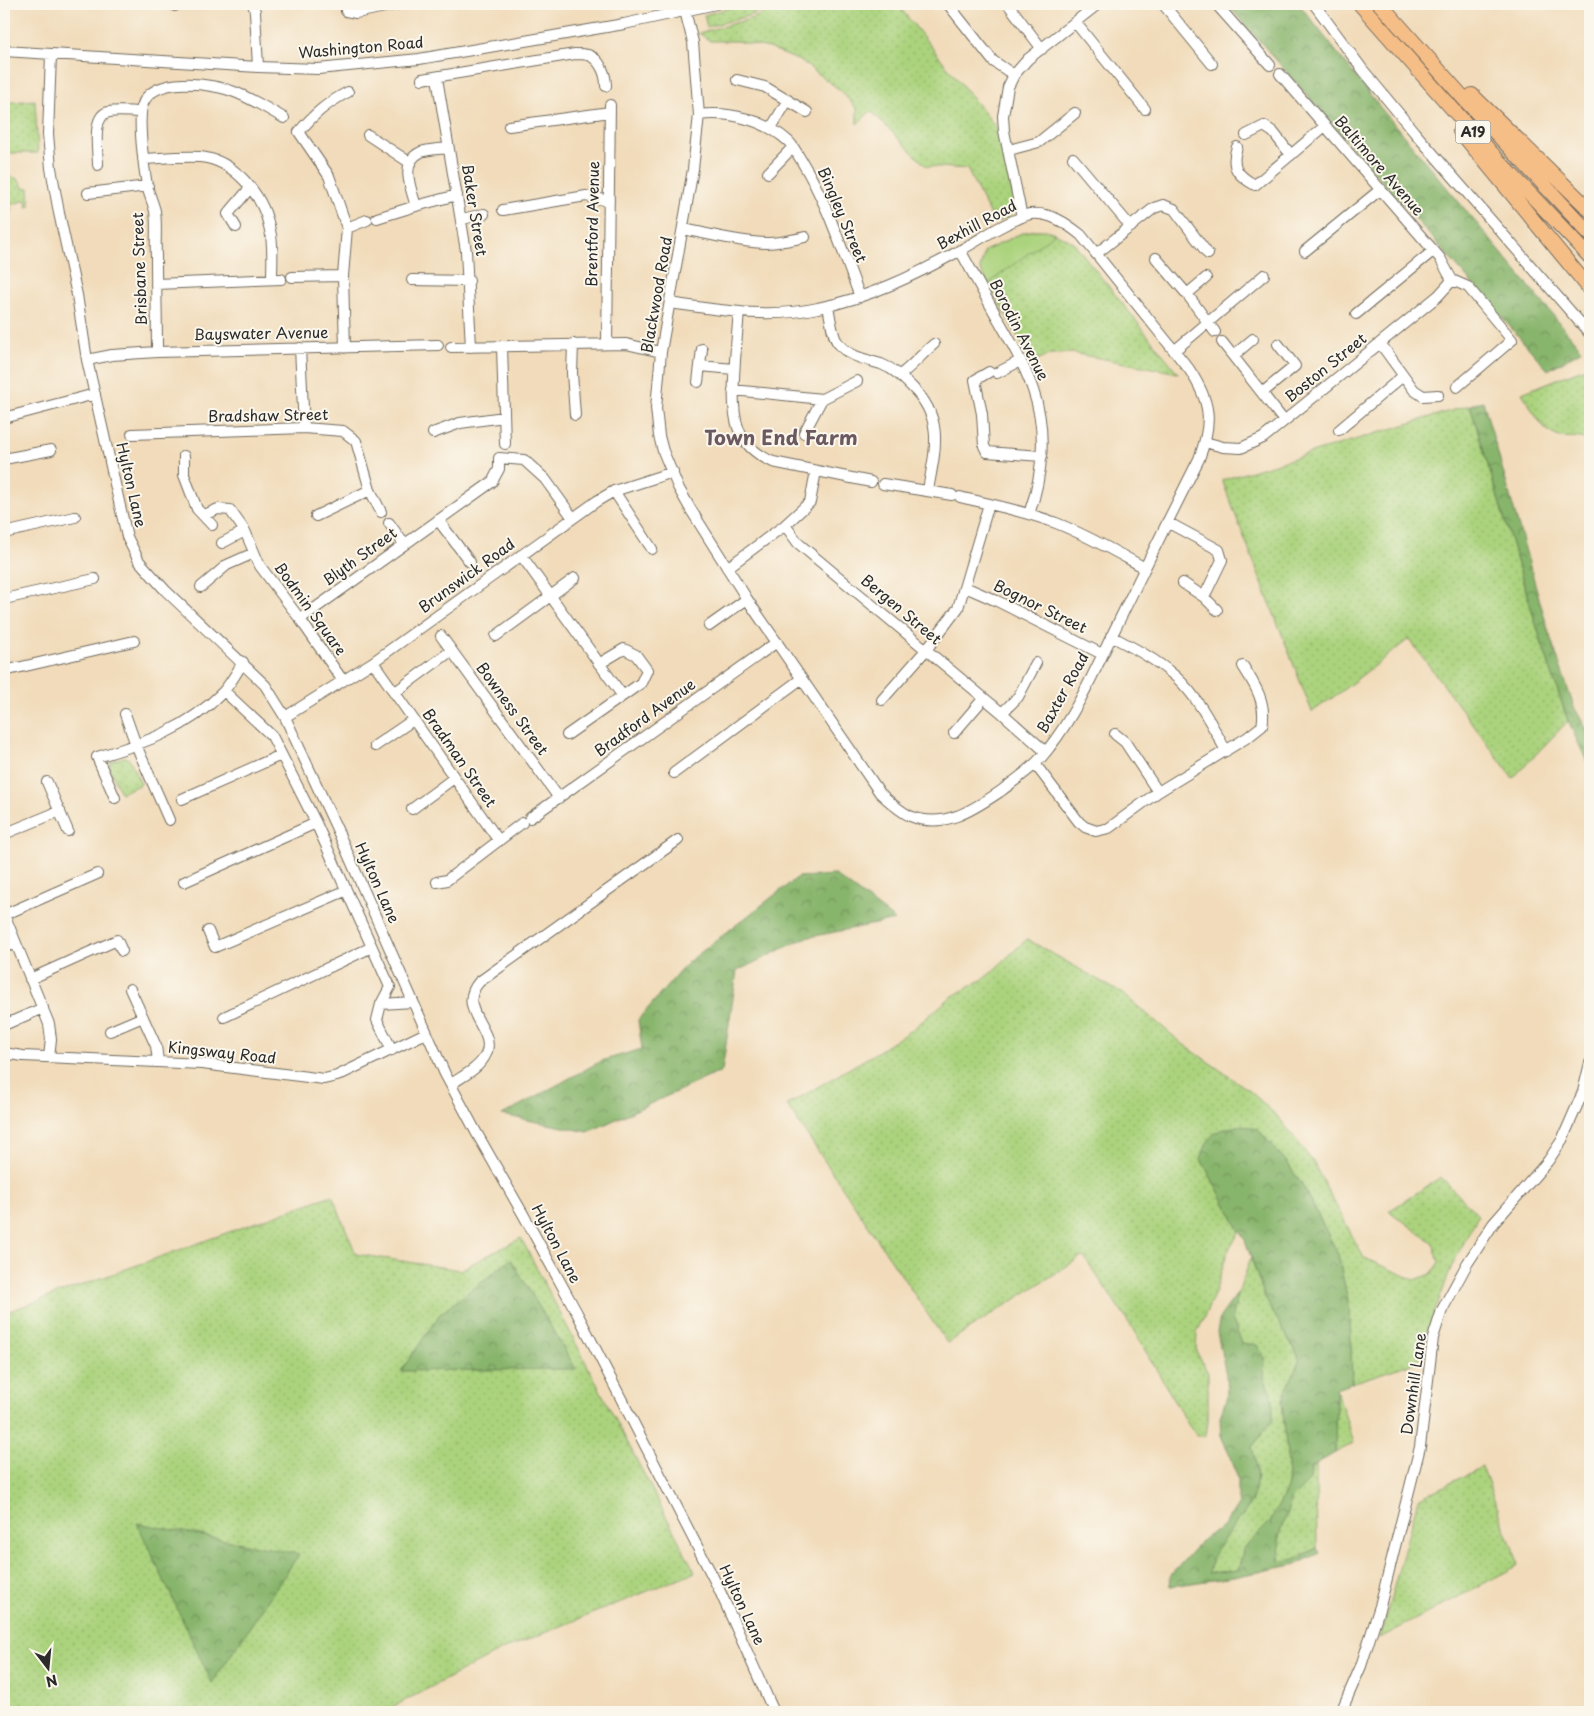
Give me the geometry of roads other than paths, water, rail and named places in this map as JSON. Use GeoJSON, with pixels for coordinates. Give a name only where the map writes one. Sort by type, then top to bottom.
{"type":"FeatureCollection","features":[{"type":"Feature","properties":{"kind":"highway","name":"A19"},"geometry":{"type":"LineString","coordinates":[[1360,4],[1496,157],[1590,257]]}},
{"type":"Feature","properties":{"kind":"highway","name":"A19"},"geometry":{"type":"LineString","coordinates":[[1381,4],[1467,102],[1590,234]]}},
{"type":"Feature","properties":{"kind":"highway"},"geometry":{"type":"LineString","coordinates":[[1381,4],[1590,210]]}},
{"type":"Feature","properties":{"kind":"highway"},"geometry":{"type":"LineString","coordinates":[[1389,37],[1429,92],[1590,288]]}},
{"type":"Feature","properties":{"kind":"street"},"geometry":{"type":"LineString","coordinates":[[253,4],[258,67]]}},
{"type":"Feature","properties":{"kind":"street"},"geometry":{"type":"LineString","coordinates":[[346,11],[356,13],[399,4]]}},
{"type":"Feature","properties":{"kind":"street","name":"Washington Road"},"geometry":{"type":"LineString","coordinates":[[4,51],[318,69],[419,59],[564,35],[716,4]]}},
{"type":"Feature","properties":{"kind":"street"},"geometry":{"type":"LineString","coordinates":[[948,4],[993,61],[1014,75]]}},
{"type":"Feature","properties":{"kind":"street"},"geometry":{"type":"LineString","coordinates":[[1008,4],[1042,49]]}},
{"type":"Feature","properties":{"kind":"street"},"geometry":{"type":"LineString","coordinates":[[1022,217],[1002,116],[1008,87],[1014,75],[1028,59],[1098,4]]}},
{"type":"Feature","properties":{"kind":"street"},"geometry":{"type":"LineString","coordinates":[[1163,4],[1212,64]]}},
{"type":"Feature","properties":{"kind":"street"},"geometry":{"type":"LineString","coordinates":[[1216,4],[1270,65]]}},
{"type":"Feature","properties":{"kind":"street"},"geometry":{"type":"LineString","coordinates":[[1314,4],[1363,70],[1415,133],[1590,334]]}},
{"type":"Feature","properties":{"kind":"street","name":"Blackwood Road"},"geometry":{"type":"LineString","coordinates":[[685,11],[693,42],[699,115],[694,164],[661,352],[656,408],[659,436],[663,451],[678,487],[728,568]]}},
{"type":"Feature","properties":{"kind":"street"},"geometry":{"type":"LineString","coordinates":[[1075,22],[1145,109]]}},
{"type":"Feature","properties":{"kind":"street","name":"Hylton Lane"},"geometry":{"type":"LineString","coordinates":[[51,54],[48,134],[51,168],[77,294],[87,360],[127,538],[139,561],[165,590],[243,662],[265,685],[285,717],[336,827],[426,1033],[451,1084],[577,1313],[718,1587],[774,1712]]}},
{"type":"Feature","properties":{"kind":"street"},"geometry":{"type":"LineString","coordinates":[[422,79],[575,54],[588,55],[600,65],[606,75],[606,86]]}},
{"type":"Feature","properties":{"kind":"street","name":"Baltimore Avenue"},"geometry":{"type":"LineString","coordinates":[[1280,74],[1440,258],[1452,280]]}},
{"type":"Feature","properties":{"kind":"street","name":"Baker Street"},"geometry":{"type":"LineString","coordinates":[[436,78],[462,219],[468,281],[471,347]]}},
{"type":"Feature","properties":{"kind":"street"},"geometry":{"type":"LineString","coordinates":[[737,80],[765,87],[807,112]]}},
{"type":"Feature","properties":{"kind":"street"},"geometry":{"type":"LineString","coordinates":[[98,165],[97,123],[100,116],[108,112],[141,112],[146,97],[162,86],[180,84],[205,86],[235,92],[259,103],[284,118]]}},
{"type":"Feature","properties":{"kind":"street"},"geometry":{"type":"LineString","coordinates":[[345,348],[343,276],[347,228],[329,176],[298,132],[327,103],[348,92]]}},
{"type":"Feature","properties":{"kind":"street"},"geometry":{"type":"LineString","coordinates":[[771,128],[788,100]]}},
{"type":"Feature","properties":{"kind":"street","name":"Brentford Avenue"},"geometry":{"type":"LineString","coordinates":[[509,126],[610,108],[607,343]]}},
{"type":"Feature","properties":{"kind":"street","name":"Brisbane Street"},"geometry":{"type":"LineString","coordinates":[[141,112],[143,158],[155,212],[157,352]]}},
{"type":"Feature","properties":{"kind":"street","name":"Bingley Street"},"geometry":{"type":"LineString","coordinates":[[699,115],[711,113],[732,116],[771,128],[790,142],[812,178],[829,228],[860,296]]}},
{"type":"Feature","properties":{"kind":"street"},"geometry":{"type":"LineString","coordinates":[[1009,150],[1039,142],[1075,113]]}},
{"type":"Feature","properties":{"kind":"street"},"geometry":{"type":"LineString","coordinates":[[1246,135],[1264,126],[1273,132],[1291,154]]}},
{"type":"Feature","properties":{"kind":"street"},"geometry":{"type":"LineString","coordinates":[[1237,147],[1233,158],[1236,168],[1247,180],[1255,185],[1325,126]]}},
{"type":"Feature","properties":{"kind":"street"},"geometry":{"type":"LineString","coordinates":[[368,135],[410,162]]}},
{"type":"Feature","properties":{"kind":"street"},"geometry":{"type":"LineString","coordinates":[[768,173],[793,147]]}},
{"type":"Feature","properties":{"kind":"street"},"geometry":{"type":"LineString","coordinates":[[416,206],[408,173],[410,162],[420,152],[448,148]]}},
{"type":"Feature","properties":{"kind":"street"},"geometry":{"type":"LineString","coordinates":[[143,158],[202,157],[222,163],[239,174],[261,206],[269,225],[282,278]]}},
{"type":"Feature","properties":{"kind":"street"},"geometry":{"type":"LineString","coordinates":[[1073,158],[1131,227]]}},
{"type":"Feature","properties":{"kind":"street"},"geometry":{"type":"LineString","coordinates":[[88,193],[148,186]]}},
{"type":"Feature","properties":{"kind":"street"},"geometry":{"type":"LineString","coordinates":[[236,227],[228,214],[250,188]]}},
{"type":"Feature","properties":{"kind":"street"},"geometry":{"type":"LineString","coordinates":[[1305,250],[1381,189]]}},
{"type":"Feature","properties":{"kind":"street"},"geometry":{"type":"LineString","coordinates":[[347,228],[457,195]]}},
{"type":"Feature","properties":{"kind":"street"},"geometry":{"type":"LineString","coordinates":[[503,210],[586,196],[609,201]]}},
{"type":"Feature","properties":{"kind":"street"},"geometry":{"type":"LineString","coordinates":[[1096,254],[1154,208],[1162,205],[1174,209],[1208,254]]}},
{"type":"Feature","properties":{"kind":"street"},"geometry":{"type":"LineString","coordinates":[[462,219],[484,214]]}},
{"type":"Feature","properties":{"kind":"street","name":"Bexhill Road"},"geometry":{"type":"LineString","coordinates":[[670,303],[757,313],[789,312],[828,306],[898,283],[981,237],[1029,214],[1047,215],[1063,221],[1081,235],[1189,369],[1201,387],[1207,404],[1209,422],[1205,442]]}},
{"type":"Feature","properties":{"kind":"street"},"geometry":{"type":"LineString","coordinates":[[683,229],[742,241],[765,243],[783,242],[805,237]]}},
{"type":"Feature","properties":{"kind":"street","name":"Borodin Avenue"},"geometry":{"type":"LineString","coordinates":[[960,250],[1033,390],[1039,413],[1042,456],[1038,481],[1029,514]]}},
{"type":"Feature","properties":{"kind":"street"},"geometry":{"type":"LineString","coordinates":[[1356,314],[1433,251]]}},
{"type":"Feature","properties":{"kind":"street"},"geometry":{"type":"LineString","coordinates":[[1156,258],[1215,332]]}},
{"type":"Feature","properties":{"kind":"street"},"geometry":{"type":"LineString","coordinates":[[1174,351],[1264,275]]}},
{"type":"Feature","properties":{"kind":"street"},"geometry":{"type":"LineString","coordinates":[[156,284],[343,276]]}},
{"type":"Feature","properties":{"kind":"street"},"geometry":{"type":"LineString","coordinates":[[1186,294],[1206,278]]}},
{"type":"Feature","properties":{"kind":"street"},"geometry":{"type":"LineString","coordinates":[[412,280],[468,281]]}},
{"type":"Feature","properties":{"kind":"street"},"geometry":{"type":"LineString","coordinates":[[1452,280],[1468,287],[1512,340],[1457,387]]}},
{"type":"Feature","properties":{"kind":"street","name":"Boston Street"},"geometry":{"type":"LineString","coordinates":[[1205,442],[1223,447],[1241,448],[1263,438],[1438,296],[1452,280]]}},
{"type":"Feature","properties":{"kind":"street"},"geometry":{"type":"LineString","coordinates":[[828,306],[836,341],[846,352],[861,359],[881,364],[900,375],[920,394],[933,419],[936,436],[928,490]]}},
{"type":"Feature","properties":{"kind":"street"},"geometry":{"type":"LineString","coordinates":[[739,312],[732,404],[738,429],[750,448],[759,456],[773,462],[871,482]]}},
{"type":"Feature","properties":{"kind":"street"},"geometry":{"type":"LineString","coordinates":[[1232,356],[1253,339]]}},
{"type":"Feature","properties":{"kind":"street"},"geometry":{"type":"LineString","coordinates":[[1222,342],[1284,421]]}},
{"type":"Feature","properties":{"kind":"street"},"geometry":{"type":"LineString","coordinates":[[450,348],[607,343],[626,344],[661,352]]}},
{"type":"Feature","properties":{"kind":"street"},"geometry":{"type":"LineString","coordinates":[[573,344],[572,373],[575,415]]}},
{"type":"Feature","properties":{"kind":"street"},"geometry":{"type":"LineString","coordinates":[[900,375],[934,344]]}},
{"type":"Feature","properties":{"kind":"street"},"geometry":{"type":"LineString","coordinates":[[1262,393],[1295,366],[1278,344]]}},
{"type":"Feature","properties":{"kind":"street"},"geometry":{"type":"LineString","coordinates":[[1380,344],[1414,390],[1423,396],[1438,394]]}},
{"type":"Feature","properties":{"kind":"street","name":"Bayswater Avenue"},"geometry":{"type":"LineString","coordinates":[[87,360],[112,355],[157,352],[438,345]]}},
{"type":"Feature","properties":{"kind":"street"},"geometry":{"type":"LineString","coordinates":[[502,346],[506,444]]}},
{"type":"Feature","properties":{"kind":"street"},"geometry":{"type":"LineString","coordinates":[[300,348],[304,428]]}},
{"type":"Feature","properties":{"kind":"street"},"geometry":{"type":"LineString","coordinates":[[698,382],[702,349]]}},
{"type":"Feature","properties":{"kind":"street"},"geometry":{"type":"LineString","coordinates":[[1020,362],[976,380],[982,414],[984,446],[987,452],[1042,456]]}},
{"type":"Feature","properties":{"kind":"street"},"geometry":{"type":"LineString","coordinates":[[700,366],[734,369]]}},
{"type":"Feature","properties":{"kind":"street"},"geometry":{"type":"LineString","coordinates":[[1339,430],[1403,376]]}},
{"type":"Feature","properties":{"kind":"street"},"geometry":{"type":"LineString","coordinates":[[733,390],[822,399],[857,381]]}},
{"type":"Feature","properties":{"kind":"street"},"geometry":{"type":"LineString","coordinates":[[4,418],[95,394]]}},
{"type":"Feature","properties":{"kind":"street"},"geometry":{"type":"LineString","coordinates":[[804,433],[822,399]]}},
{"type":"Feature","properties":{"kind":"street"},"geometry":{"type":"LineString","coordinates":[[433,433],[460,423],[504,417]]}},
{"type":"Feature","properties":{"kind":"street","name":"Bradshaw Street"},"geometry":{"type":"LineString","coordinates":[[132,434],[180,437],[304,428],[343,431],[356,441],[370,490],[381,512]]}},
{"type":"Feature","properties":{"kind":"street","name":"Baxter Road"},"geometry":{"type":"LineString","coordinates":[[728,568],[747,599],[880,793],[910,816],[936,820],[952,818],[972,810],[1022,776],[1046,752],[1077,706],[1199,459],[1205,442]]}},
{"type":"Feature","properties":{"kind":"street"},"geometry":{"type":"LineString","coordinates":[[4,459],[51,450]]}},
{"type":"Feature","properties":{"kind":"street"},"geometry":{"type":"LineString","coordinates":[[184,456],[184,475],[190,491],[197,508],[212,524]]}},
{"type":"Feature","properties":{"kind":"street","name":"Blyth Street"},"geometry":{"type":"LineString","coordinates":[[300,619],[492,482],[499,469],[499,458],[524,460],[530,464],[545,479],[574,518]]}},
{"type":"Feature","properties":{"kind":"street"},"geometry":{"type":"LineString","coordinates":[[728,568],[785,525],[810,502],[816,471]]}},
{"type":"Feature","properties":{"kind":"street","name":"Brunswick Road"},"geometry":{"type":"LineString","coordinates":[[285,717],[373,662],[597,501],[614,492],[673,472]]}},
{"type":"Feature","properties":{"kind":"street"},"geometry":{"type":"LineString","coordinates":[[883,484],[928,490],[1029,514],[1086,536],[1145,568]]}},
{"type":"Feature","properties":{"kind":"street"},"geometry":{"type":"LineString","coordinates":[[316,516],[370,490]]}},
{"type":"Feature","properties":{"kind":"street"},"geometry":{"type":"LineString","coordinates":[[614,492],[652,550]]}},
{"type":"Feature","properties":{"kind":"street"},"geometry":{"type":"LineString","coordinates":[[882,700],[926,650],[958,608],[989,504]]}},
{"type":"Feature","properties":{"kind":"street","name":"Bodmin Square"},"geometry":{"type":"LineString","coordinates":[[204,515],[218,509],[230,510],[245,532],[260,566],[343,681]]}},
{"type":"Feature","properties":{"kind":"street"},"geometry":{"type":"LineString","coordinates":[[4,533],[75,517]]}},
{"type":"Feature","properties":{"kind":"street"},"geometry":{"type":"LineString","coordinates":[[438,520],[470,562]]}},
{"type":"Feature","properties":{"kind":"street"},"geometry":{"type":"LineString","coordinates":[[1167,522],[1219,550],[1222,560],[1204,597]]}},
{"type":"Feature","properties":{"kind":"street"},"geometry":{"type":"LineString","coordinates":[[389,523],[404,544]]}},
{"type":"Feature","properties":{"kind":"street","name":"Bergen Street"},"geometry":{"type":"LineString","coordinates":[[785,525],[805,548],[1046,752]]}},
{"type":"Feature","properties":{"kind":"street"},"geometry":{"type":"LineString","coordinates":[[222,542],[245,532]]}},
{"type":"Feature","properties":{"kind":"street"},"geometry":{"type":"LineString","coordinates":[[201,587],[227,565],[254,554]]}},
{"type":"Feature","properties":{"kind":"street"},"geometry":{"type":"LineString","coordinates":[[521,555],[622,696]]}},
{"type":"Feature","properties":{"kind":"street"},"geometry":{"type":"LineString","coordinates":[[496,636],[575,578]]}},
{"type":"Feature","properties":{"kind":"street"},"geometry":{"type":"LineString","coordinates":[[4,599],[95,579]]}},
{"type":"Feature","properties":{"kind":"street"},"geometry":{"type":"LineString","coordinates":[[1183,583],[1204,597],[1218,610]]}},
{"type":"Feature","properties":{"kind":"street","name":"Bognor Street"},"geometry":{"type":"LineString","coordinates":[[965,587],[1102,654]]}},
{"type":"Feature","properties":{"kind":"street"},"geometry":{"type":"LineString","coordinates":[[709,626],[747,599]]}},
{"type":"Feature","properties":{"kind":"street","name":"Bowness Street"},"geometry":{"type":"LineString","coordinates":[[441,636],[559,798]]}},
{"type":"Feature","properties":{"kind":"street"},"geometry":{"type":"LineString","coordinates":[[1112,636],[1163,666],[1178,679],[1204,713],[1226,751]]}},
{"type":"Feature","properties":{"kind":"street"},"geometry":{"type":"LineString","coordinates":[[4,671],[134,641]]}},
{"type":"Feature","properties":{"kind":"street","name":"Bradford Avenue"},"geometry":{"type":"LineString","coordinates":[[437,882],[447,880],[526,820],[777,642]]}},
{"type":"Feature","properties":{"kind":"street"},"geometry":{"type":"LineString","coordinates":[[567,735],[641,683],[647,670],[636,655],[624,650],[599,664]]}},
{"type":"Feature","properties":{"kind":"street"},"geometry":{"type":"LineString","coordinates":[[394,693],[451,651]]}},
{"type":"Feature","properties":{"kind":"street"},"geometry":{"type":"LineString","coordinates":[[115,798],[97,757],[162,736],[190,720],[224,691],[243,662]]}},
{"type":"Feature","properties":{"kind":"street","name":"Bradman Street"},"geometry":{"type":"LineString","coordinates":[[373,662],[499,841]]}},
{"type":"Feature","properties":{"kind":"street"},"geometry":{"type":"LineString","coordinates":[[1002,713],[1018,697],[1036,664]]}},
{"type":"Feature","properties":{"kind":"street"},"geometry":{"type":"LineString","coordinates":[[1035,764],[1079,822],[1085,827],[1096,831],[1109,828],[1158,792],[1226,751],[1262,726],[1264,716],[1262,703],[1256,687],[1243,666]]}},
{"type":"Feature","properties":{"kind":"street"},"geometry":{"type":"LineString","coordinates":[[674,772],[802,679]]}},
{"type":"Feature","properties":{"kind":"street"},"geometry":{"type":"LineString","coordinates":[[224,691],[272,736],[316,823],[345,891],[390,987],[381,1004],[377,1020],[392,1050]]}},
{"type":"Feature","properties":{"kind":"street"},"geometry":{"type":"LineString","coordinates":[[954,733],[984,698]]}},
{"type":"Feature","properties":{"kind":"street"},"geometry":{"type":"LineString","coordinates":[[125,714],[136,745],[169,820]]}},
{"type":"Feature","properties":{"kind":"street"},"geometry":{"type":"LineString","coordinates":[[375,746],[414,720]]}},
{"type":"Feature","properties":{"kind":"street"},"geometry":{"type":"LineString","coordinates":[[1116,734],[1125,742],[1158,792]]}},
{"type":"Feature","properties":{"kind":"street"},"geometry":{"type":"LineString","coordinates":[[182,799],[281,755]]}},
{"type":"Feature","properties":{"kind":"street"},"geometry":{"type":"LineString","coordinates":[[412,809],[454,778]]}},
{"type":"Feature","properties":{"kind":"street"},"geometry":{"type":"LineString","coordinates":[[47,782],[68,831]]}},
{"type":"Feature","properties":{"kind":"street"},"geometry":{"type":"LineString","coordinates":[[4,834],[60,811]]}},
{"type":"Feature","properties":{"kind":"street"},"geometry":{"type":"LineString","coordinates":[[184,882],[316,823]]}},
{"type":"Feature","properties":{"kind":"street"},"geometry":{"type":"LineString","coordinates":[[451,1084],[476,1067],[486,1055],[488,1047],[486,1038],[471,1001],[471,994],[479,982],[678,840]]}},
{"type":"Feature","properties":{"kind":"street"},"geometry":{"type":"LineString","coordinates":[[49,1057],[49,1024],[4,914],[97,874]]}},
{"type":"Feature","properties":{"kind":"street"},"geometry":{"type":"LineString","coordinates":[[208,931],[215,947],[345,891]]}},
{"type":"Feature","properties":{"kind":"street"},"geometry":{"type":"LineString","coordinates":[[30,979],[117,940],[122,951]]}},
{"type":"Feature","properties":{"kind":"street"},"geometry":{"type":"LineString","coordinates":[[4,948],[15,942]]}},
{"type":"Feature","properties":{"kind":"street"},"geometry":{"type":"LineString","coordinates":[[224,1017],[372,948]]}},
{"type":"Feature","properties":{"kind":"street"},"geometry":{"type":"LineString","coordinates":[[130,988],[156,1046],[158,1061]]}},
{"type":"Feature","properties":{"kind":"street"},"geometry":{"type":"LineString","coordinates":[[381,1004],[413,1002]]}},
{"type":"Feature","properties":{"kind":"street"},"geometry":{"type":"LineString","coordinates":[[4,1025],[43,1008]]}},
{"type":"Feature","properties":{"kind":"street"},"geometry":{"type":"LineString","coordinates":[[110,1031],[143,1017]]}},
{"type":"Feature","properties":{"kind":"street","name":"Kingsway Road"},"geometry":{"type":"LineString","coordinates":[[4,1054],[202,1064],[324,1080],[337,1076],[426,1033]]}},
{"type":"Feature","properties":{"kind":"street","name":"Downhill Lane"},"geometry":{"type":"LineString","coordinates":[[1341,1712],[1361,1666],[1380,1606],[1418,1457],[1433,1338],[1442,1310],[1467,1264],[1493,1224],[1548,1161],[1562,1140],[1583,1092],[1590,1063]]}},
{"type":"Feature","properties":{"kind":"district","name":"Town End Farm"},"geometry":{"type":"Point","coordinates":[781,438]}}]}
